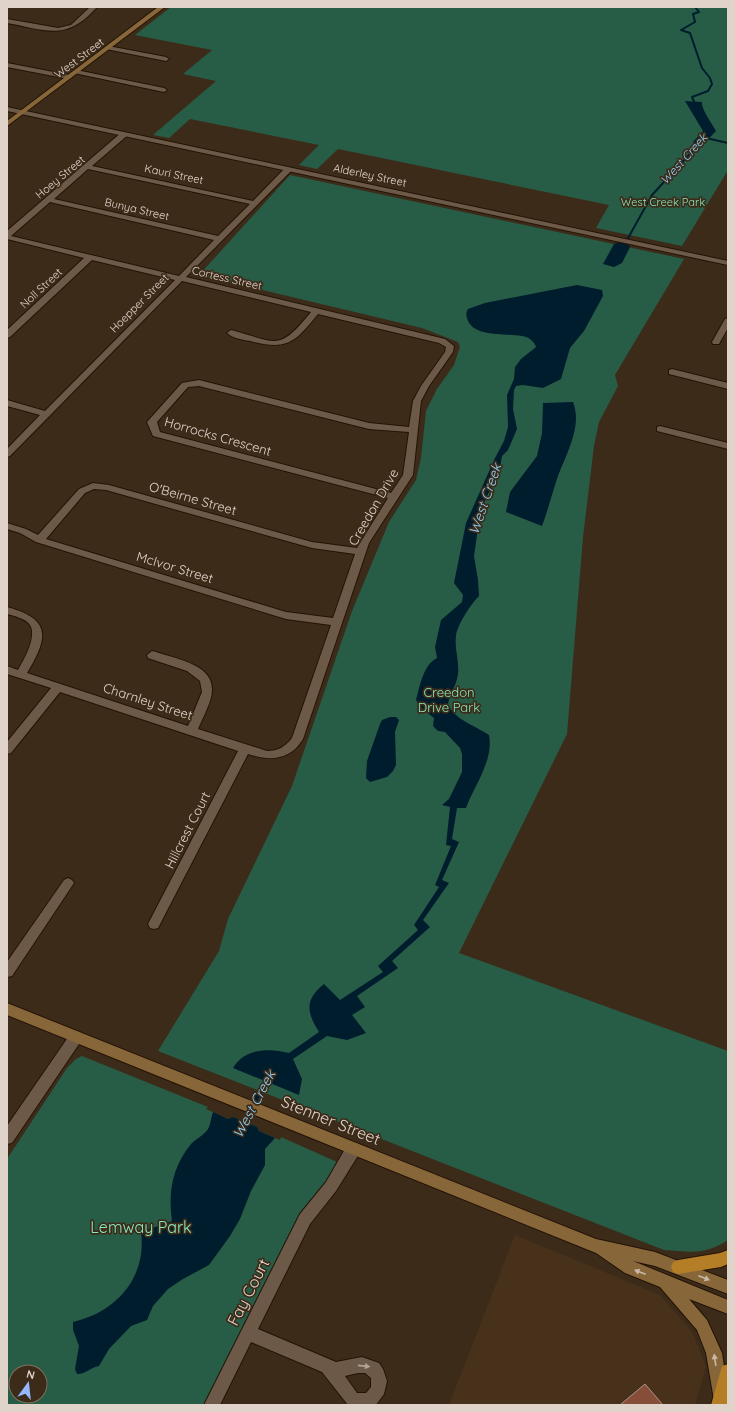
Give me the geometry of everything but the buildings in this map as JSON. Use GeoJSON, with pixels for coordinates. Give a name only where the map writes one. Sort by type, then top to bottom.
{"type":"FeatureCollection","features":[{"type":"Feature","properties":{"kind":"highway"},"geometry":{"type":"LineString","coordinates":[[678,1268],[721,1260],[728,1257]]}},
{"type":"Feature","properties":{"kind":"highway"},"geometry":{"type":"LineString","coordinates":[[720,1402],[728,1372]]}},
{"type":"Feature","properties":{"kind":"main road","name":"West Street"},"geometry":{"type":"LineString","coordinates":[[7,124],[162,7]]}},
{"type":"Feature","properties":{"kind":"main road","name":"Stenner Street"},"geometry":{"type":"LineString","coordinates":[[7,1009],[596,1246],[655,1258],[728,1287]]}},
{"type":"Feature","properties":{"kind":"main road","name":"Stenner Street"},"geometry":{"type":"LineString","coordinates":[[596,1246],[630,1268],[728,1307]]}},
{"type":"Feature","properties":{"kind":"main road"},"geometry":{"type":"LineString","coordinates":[[664,1281],[702,1325],[714,1353],[720,1402]]}},
{"type":"Feature","properties":{"kind":"street"},"geometry":{"type":"LineString","coordinates":[[7,21],[54,30],[64,29],[73,26],[94,7]]}},
{"type":"Feature","properties":{"kind":"street"},"geometry":{"type":"LineString","coordinates":[[108,48],[166,60]]}},
{"type":"Feature","properties":{"kind":"street"},"geometry":{"type":"LineString","coordinates":[[7,64],[69,77]]}},
{"type":"Feature","properties":{"kind":"street"},"geometry":{"type":"LineString","coordinates":[[76,72],[164,90]]}},
{"type":"Feature","properties":{"kind":"street","name":"Alderley Street"},"geometry":{"type":"LineString","coordinates":[[7,109],[728,262]]}},
{"type":"Feature","properties":{"kind":"street","name":"Hoey Street"},"geometry":{"type":"LineString","coordinates":[[7,236],[126,134]]}},
{"type":"Feature","properties":{"kind":"street","name":"Kauri Street"},"geometry":{"type":"LineString","coordinates":[[88,167],[254,203]]}},
{"type":"Feature","properties":{"kind":"street","name":"Hoepper Street"},"geometry":{"type":"LineString","coordinates":[[7,454],[179,278],[289,169]]}},
{"type":"Feature","properties":{"kind":"street","name":"Bunya Street"},"geometry":{"type":"LineString","coordinates":[[49,200],[219,239]]}},
{"type":"Feature","properties":{"kind":"street","name":"Cortess Street"},"geometry":{"type":"LineString","coordinates":[[7,236],[442,341]]}},
{"type":"Feature","properties":{"kind":"street","name":"Noll Street"},"geometry":{"type":"LineString","coordinates":[[7,335],[90,257]]}},
{"type":"Feature","properties":{"kind":"street"},"geometry":{"type":"LineString","coordinates":[[231,333],[271,343],[283,343],[292,337],[316,311]]}},
{"type":"Feature","properties":{"kind":"street"},"geometry":{"type":"LineString","coordinates":[[716,342],[727,324]]}},
{"type":"Feature","properties":{"kind":"street","name":"Creedon Drive"},"geometry":{"type":"LineString","coordinates":[[280,754],[291,748],[297,739],[364,543],[408,475],[417,401],[425,386],[449,352],[450,346],[442,341]]}},
{"type":"Feature","properties":{"kind":"street"},"geometry":{"type":"LineString","coordinates":[[672,372],[728,386]]}},
{"type":"Feature","properties":{"kind":"street","name":"Horrocks Crescent"},"geometry":{"type":"LineString","coordinates":[[394,497],[156,434],[152,422],[185,385],[198,384],[369,426],[413,430]]}},
{"type":"Feature","properties":{"kind":"street"},"geometry":{"type":"LineString","coordinates":[[7,403],[46,414]]}},
{"type":"Feature","properties":{"kind":"street"},"geometry":{"type":"LineString","coordinates":[[660,429],[728,446]]}},
{"type":"Feature","properties":{"kind":"street","name":"O'Beirne Street"},"geometry":{"type":"LineString","coordinates":[[39,540],[82,491],[93,486],[106,487],[312,545],[361,552]]}},
{"type":"Feature","properties":{"kind":"street","name":"McIvor Street"},"geometry":{"type":"LineString","coordinates":[[7,526],[23,531],[39,540],[286,615],[338,622]]}},
{"type":"Feature","properties":{"kind":"street"},"geometry":{"type":"LineString","coordinates":[[7,610],[26,616],[34,623],[37,630],[32,653],[21,674]]}},
{"type":"Feature","properties":{"kind":"street"},"geometry":{"type":"LineString","coordinates":[[152,655],[191,668],[205,679],[206,692],[192,731]]}},
{"type":"Feature","properties":{"kind":"street","name":"Charnley Street"},"geometry":{"type":"LineString","coordinates":[[7,670],[245,748],[268,755],[280,754]]}},
{"type":"Feature","properties":{"kind":"street"},"geometry":{"type":"LineString","coordinates":[[7,750],[58,687]]}},
{"type":"Feature","properties":{"kind":"street","name":"Hillcrest Court"},"geometry":{"type":"LineString","coordinates":[[154,924],[245,748]]}},
{"type":"Feature","properties":{"kind":"street"},"geometry":{"type":"LineString","coordinates":[[7,972],[68,883]]}},
{"type":"Feature","properties":{"kind":"street"},"geometry":{"type":"LineString","coordinates":[[7,1138],[76,1037]]}},
{"type":"Feature","properties":{"kind":"street","name":"Fay Court"},"geometry":{"type":"LineString","coordinates":[[212,1405],[305,1219],[313,1207],[322,1198],[329,1195],[338,1186],[352,1160],[354,1149]]}},
{"type":"Feature","properties":{"kind":"street"},"geometry":{"type":"LineString","coordinates":[[248,1333],[328,1368]]}},
{"type":"Feature","properties":{"kind":"shaded area"},"geometry":{"type":"Polygon","coordinates":[[[515,1235],[660,1295],[692,1332],[706,1367],[695,1405],[449,1405],[515,1235]]]}},
{"type":"Feature","properties":{"kind":"green space","name":"West Creek Park"},"geometry":{"type":"Polygon","coordinates":[[[171,7],[728,7],[728,170],[682,246],[596,228],[609,205],[338,149],[317,169],[299,165],[319,145],[190,119],[169,138],[153,135],[216,81],[183,74],[212,50],[135,35],[171,7]]]}},
{"type":"Feature","properties":{"kind":"green space","name":"Creedon Drive Park"},"geometry":{"type":"Polygon","coordinates":[[[290,175],[684,259],[615,375],[618,386],[599,422],[594,446],[583,537],[567,734],[459,953],[728,1051],[728,1240],[720,1245],[704,1250],[690,1252],[664,1250],[158,1051],[219,951],[228,919],[292,786],[352,611],[389,522],[416,480],[421,458],[426,411],[437,389],[454,365],[460,347],[458,342],[422,328],[199,275],[290,175]]]}},
{"type":"Feature","properties":{"kind":"green space","name":"Lemway Park"},"geometry":{"type":"Polygon","coordinates":[[[82,1056],[208,1107],[206,1109],[228,1119],[233,1117],[257,1127],[259,1131],[280,1140],[281,1137],[337,1162],[337,1165],[327,1184],[310,1200],[297,1219],[204,1405],[7,1405],[7,1159],[67,1068],[76,1059],[82,1056]]]}},
{"type":"Feature","properties":{"kind":"water"},"geometry":{"type":"Polygon","coordinates":[[[685,101],[702,102],[705,112],[716,131],[703,145],[697,146],[693,142],[703,131],[685,101]]]}},
{"type":"Feature","properties":{"kind":"water"},"geometry":{"type":"Polygon","coordinates":[[[619,242],[629,245],[630,247],[622,263],[614,267],[603,264],[614,244],[619,242]]]}},
{"type":"Feature","properties":{"kind":"water"},"geometry":{"type":"Polygon","coordinates":[[[577,285],[602,290],[603,296],[584,331],[570,348],[561,379],[543,388],[523,385],[516,386],[514,390],[513,409],[517,429],[508,450],[502,456],[500,467],[484,503],[478,528],[474,556],[479,596],[465,615],[457,631],[456,647],[458,674],[448,705],[461,719],[489,735],[490,744],[486,763],[466,808],[457,808],[452,839],[459,842],[442,880],[449,883],[423,920],[430,927],[392,961],[398,968],[357,996],[365,1007],[352,1015],[366,1033],[347,1040],[327,1036],[293,1059],[302,1079],[299,1095],[233,1068],[238,1061],[251,1053],[258,1051],[274,1050],[289,1053],[319,1032],[310,1013],[310,1001],[324,984],[340,1000],[383,972],[378,966],[418,930],[414,925],[439,887],[435,885],[451,846],[446,845],[450,807],[442,805],[449,799],[462,772],[462,754],[460,748],[445,732],[438,731],[433,726],[434,718],[421,708],[416,700],[425,671],[432,661],[437,658],[435,647],[441,620],[462,602],[463,595],[454,583],[466,523],[504,441],[508,427],[507,395],[514,379],[515,367],[521,359],[536,347],[527,337],[482,332],[475,329],[470,324],[466,314],[468,309],[485,303],[577,285]]]}},
{"type":"Feature","properties":{"kind":"water"},"geometry":{"type":"Polygon","coordinates":[[[573,402],[576,412],[576,421],[572,441],[557,479],[542,526],[506,512],[510,492],[537,456],[542,433],[543,403],[573,402]]]}},
{"type":"Feature","properties":{"kind":"water"},"geometry":{"type":"Polygon","coordinates":[[[390,717],[396,717],[399,720],[395,732],[396,765],[387,777],[370,782],[366,778],[367,761],[382,720],[390,717]]]}},
{"type":"Feature","properties":{"kind":"water"},"geometry":{"type":"Polygon","coordinates":[[[213,1112],[228,1119],[233,1117],[257,1127],[259,1131],[275,1138],[265,1149],[265,1165],[251,1191],[240,1219],[230,1236],[209,1265],[168,1289],[153,1306],[147,1320],[131,1326],[109,1349],[99,1366],[77,1374],[75,1369],[79,1346],[73,1330],[73,1322],[89,1317],[103,1310],[115,1301],[133,1278],[139,1264],[142,1249],[141,1232],[172,1221],[171,1190],[179,1162],[191,1144],[208,1129],[213,1112]]]}},
{"type":"Feature","properties":{"kind":"waterway","name":"West Creek"},"geometry":{"type":"LineString","coordinates":[[695,7],[699,12],[693,14],[695,22],[681,30],[690,33],[702,68],[710,78],[712,84],[708,91],[692,97],[695,104]]}},
{"type":"Feature","properties":{"kind":"waterway"},"geometry":{"type":"LineString","coordinates":[[706,138],[728,143]]}},
{"type":"Feature","properties":{"kind":"waterway","name":"West Creek"},"geometry":{"type":"LineString","coordinates":[[627,240],[652,195],[700,143]]}},
{"type":"Feature","properties":{"kind":"waterway","name":"West Creek"},"geometry":{"type":"LineString","coordinates":[[253,1105],[268,1078]]}},
{"type":"Feature","properties":{"kind":"waterway","name":"West Creek"},"geometry":{"type":"LineString","coordinates":[[243,1124],[251,1110]]}}]}
